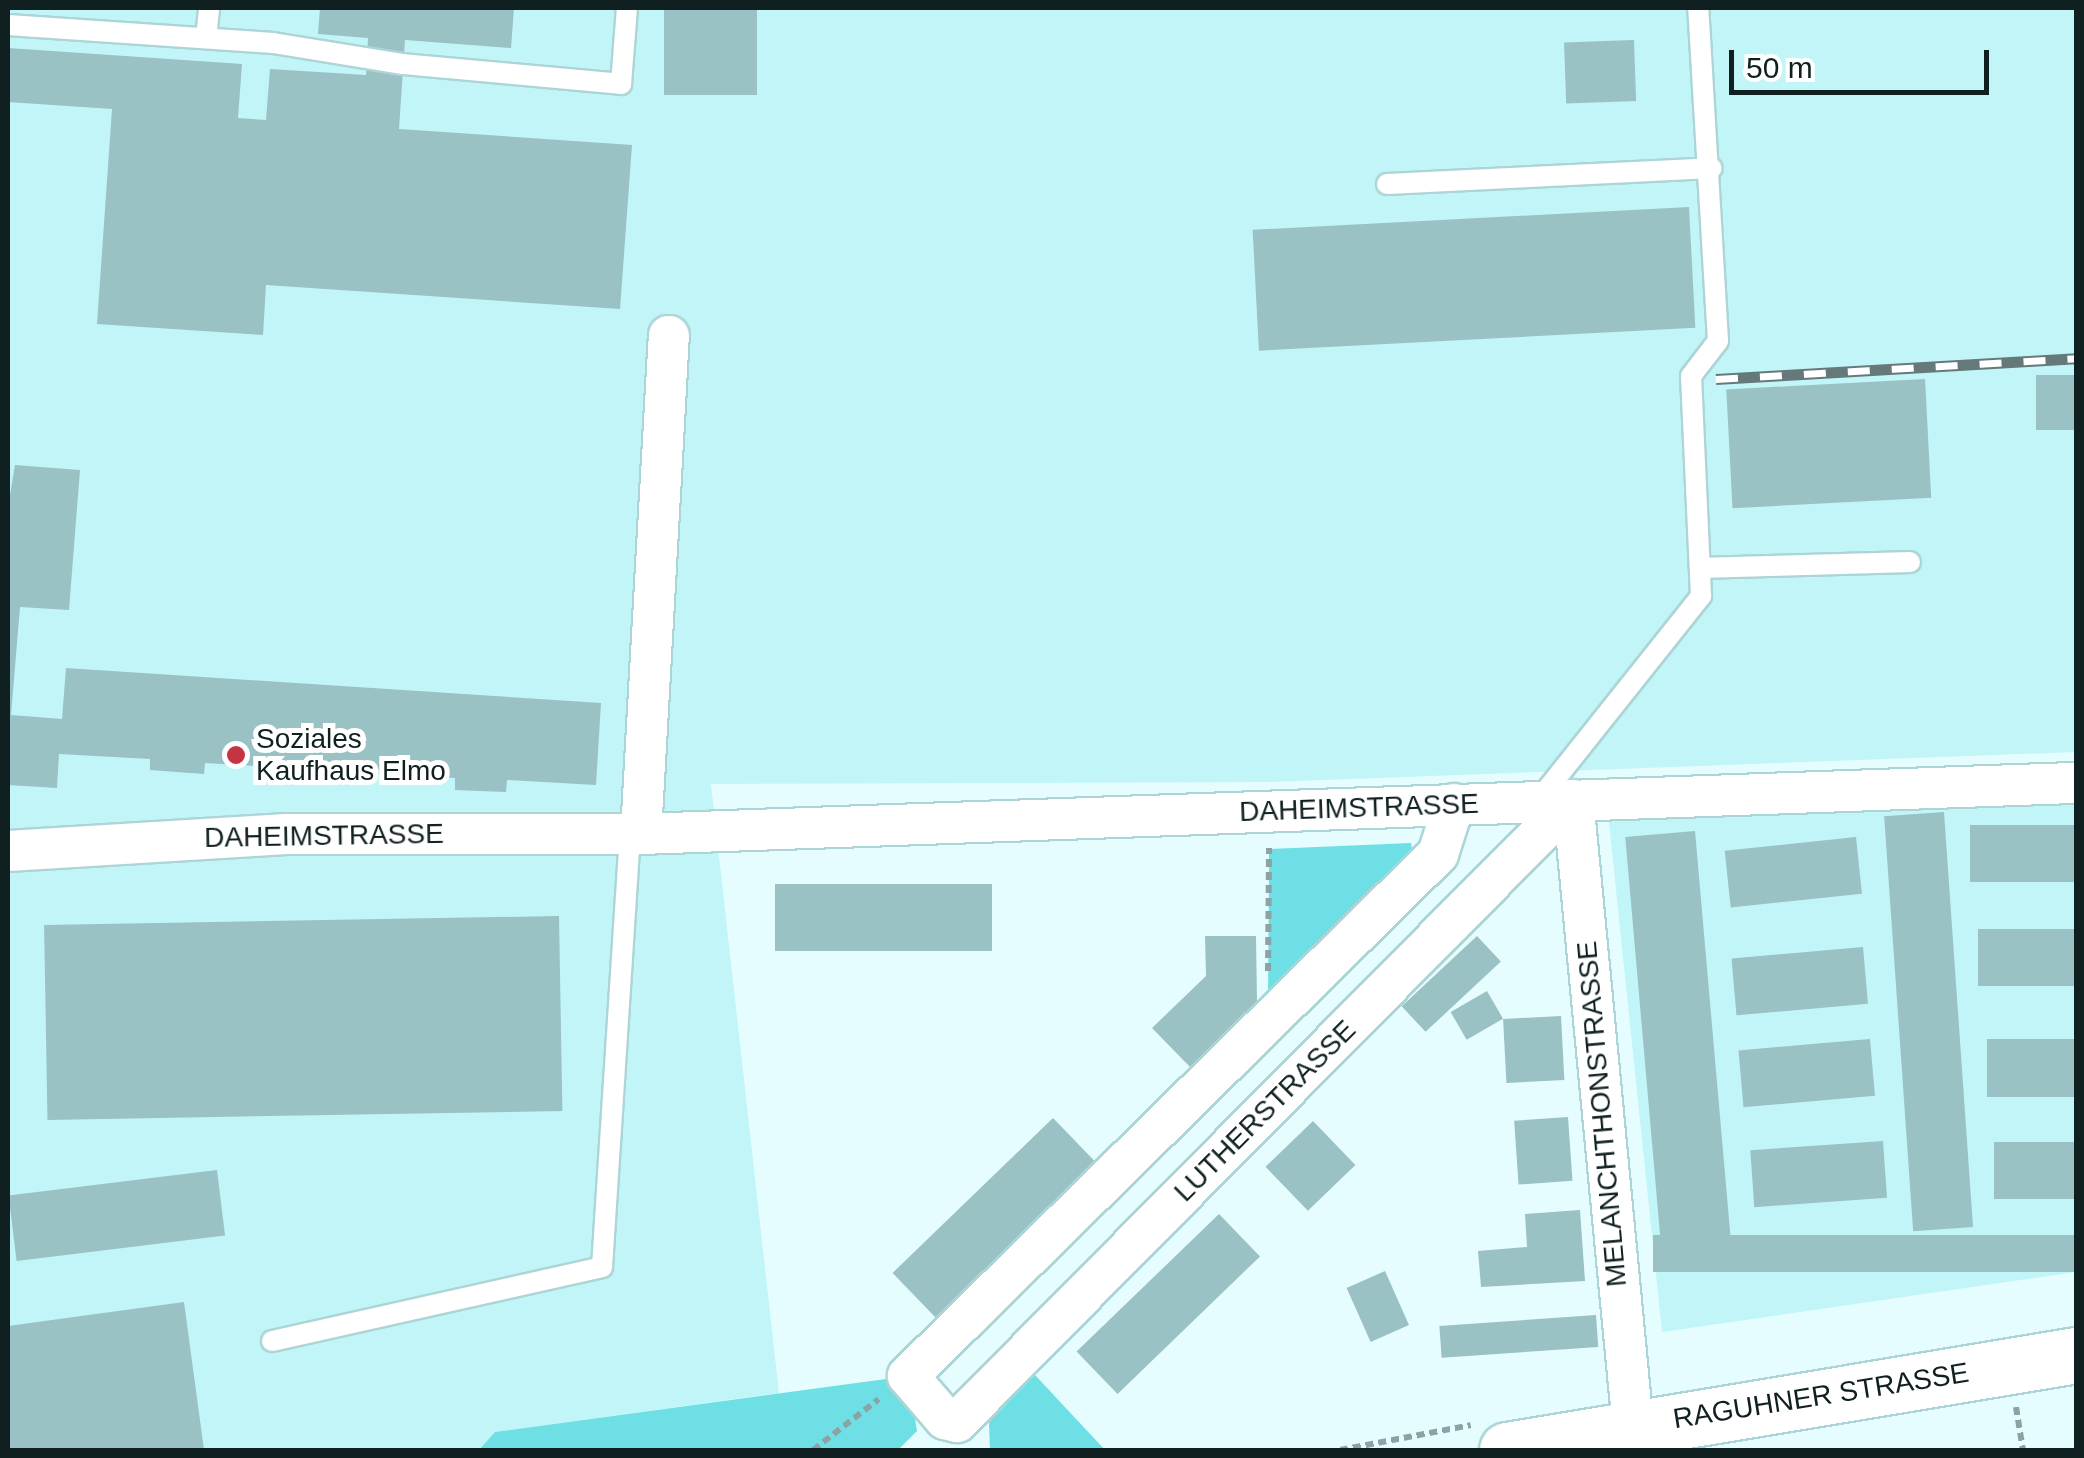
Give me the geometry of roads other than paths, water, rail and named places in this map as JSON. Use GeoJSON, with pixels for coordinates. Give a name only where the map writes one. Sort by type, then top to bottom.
{"type":"FeatureCollection","features":[{"type":"Feature","properties":{"kind":"main road","name":"RAGUHNER STRASSE"},"geometry":{"type":"LineString","coordinates":[[1507,1450],[1635,1439],[2076,1355]]}},
{"type":"Feature","properties":{"kind":"street"},"geometry":{"type":"LineString","coordinates":[[636,834],[669,336]]}},
{"type":"Feature","properties":{"kind":"street","name":"DAHEIMSTRASSE"},"geometry":{"type":"LineString","coordinates":[[8,851],[286,834],[636,834],[2076,783]]}},
{"type":"Feature","properties":{"kind":"street","name":"LUTHERSTRASSE"},"geometry":{"type":"LineString","coordinates":[[1454,804],[1438,854],[908,1376],[944,1419],[950,1436],[1556,801]]}},
{"type":"Feature","properties":{"kind":"street","name":"MELANCHTHONSTRASSE"},"geometry":{"type":"LineString","coordinates":[[1556,801],[1635,1439]]}},
{"type":"Feature","properties":{"kind":"lane"},"geometry":{"type":"LineString","coordinates":[[206,38],[209,8]]}},
{"type":"Feature","properties":{"kind":"lane"},"geometry":{"type":"LineString","coordinates":[[8,25],[206,38],[621,84],[627,8]]}},
{"type":"Feature","properties":{"kind":"lane"},"geometry":{"type":"LineString","coordinates":[[1556,801],[1700,596],[1691,376],[1718,342],[1712,168],[1698,8]]}},
{"type":"Feature","properties":{"kind":"lane"},"geometry":{"type":"LineString","coordinates":[[1386,184],[1712,168]]}},
{"type":"Feature","properties":{"kind":"lane"},"geometry":{"type":"LineString","coordinates":[[1700,568],[1910,562]]}},
{"type":"Feature","properties":{"kind":"lane"},"geometry":{"type":"LineString","coordinates":[[272,1341],[602,1267],[636,834]]}},
{"type":"Feature","properties":{"kind":"railway"},"geometry":{"type":"LineString","coordinates":[[1716,379],[2076,358]]}},
{"type":"Feature","properties":{"kind":"place","name":"Soziales Kaufhaus Elmo"},"geometry":{"type":"Point","coordinates":[236,755]}}]}
